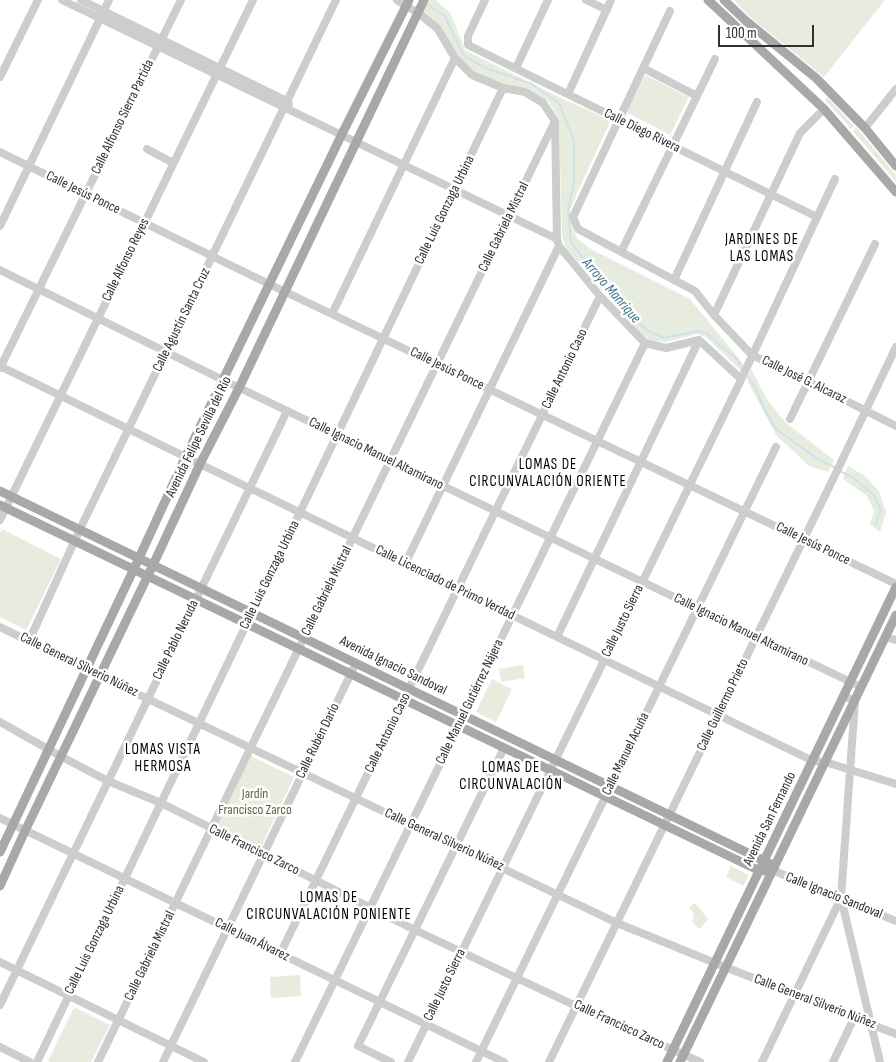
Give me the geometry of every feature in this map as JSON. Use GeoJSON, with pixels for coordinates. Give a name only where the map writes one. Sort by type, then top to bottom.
{"type":"FeatureCollection","features":[{"type":"Feature","properties":{"kind":"main road"},"geometry":{"type":"LineString","coordinates":[[708,0],[824,109],[896,192]]}},
{"type":"Feature","properties":{"kind":"main road"},"geometry":{"type":"LineString","coordinates":[[724,0],[826,89],[865,128],[896,166]]}},
{"type":"Feature","properties":{"kind":"main road","name":"Avenida Felipe Sevilla del Río"},"geometry":{"type":"LineString","coordinates":[[0,852],[186,456],[408,2]]}},
{"type":"Feature","properties":{"kind":"main road","name":"Avenida Felipe Sevilla del Río"},"geometry":{"type":"LineString","coordinates":[[0,886],[200,464],[239,388],[421,7]]}},
{"type":"Feature","properties":{"kind":"main road"},"geometry":{"type":"LineString","coordinates":[[799,84],[807,80],[808,72]]}},
{"type":"Feature","properties":{"kind":"main road"},"geometry":{"type":"LineString","coordinates":[[814,99],[814,95],[818,91],[826,89]]}},
{"type":"Feature","properties":{"kind":"main road","name":"Avenida Ignacio Sandoval"},"geometry":{"type":"LineString","coordinates":[[0,491],[669,814],[765,861],[773,868]]}},
{"type":"Feature","properties":{"kind":"main road","name":"Avenida Ignacio Sandoval"},"geometry":{"type":"LineString","coordinates":[[3,506],[760,871]]}},
{"type":"Feature","properties":{"kind":"main road","name":"Avenida San Fernando"},"geometry":{"type":"LineString","coordinates":[[667,1062],[896,586]]}},
{"type":"Feature","properties":{"kind":"main road","name":"Avenida San Fernando"},"geometry":{"type":"LineString","coordinates":[[681,1058],[896,615]]}},
{"type":"Feature","properties":{"kind":"main road"},"geometry":{"type":"LineString","coordinates":[[760,871],[773,868]]}},
{"type":"Feature","properties":{"kind":"street"},"geometry":{"type":"LineString","coordinates":[[0,77],[38,0]]}},
{"type":"Feature","properties":{"kind":"street"},"geometry":{"type":"LineString","coordinates":[[62,0],[102,15],[286,104],[297,113],[455,189],[558,242],[600,296],[645,342],[666,348],[699,340]]}},
{"type":"Feature","properties":{"kind":"street"},"geometry":{"type":"LineString","coordinates":[[81,0],[102,15]]}},
{"type":"Feature","properties":{"kind":"street"},"geometry":{"type":"LineString","coordinates":[[0,226],[110,0]]}},
{"type":"Feature","properties":{"kind":"street","name":"Calle Alfonso Sierra Partida"},"geometry":{"type":"LineString","coordinates":[[0,367],[181,0]]}},
{"type":"Feature","properties":{"kind":"street","name":"Calle Alfonso Reyes"},"geometry":{"type":"LineString","coordinates":[[0,520],[3,506],[11,496],[253,0]]}},
{"type":"Feature","properties":{"kind":"street","name":"Calle Agustín Santa Cruz"},"geometry":{"type":"LineString","coordinates":[[29,641],[80,529],[336,0]]}},
{"type":"Feature","properties":{"kind":"street"},"geometry":{"type":"LineString","coordinates":[[397,0],[421,7],[437,28],[455,58],[472,75],[503,88],[525,92],[543,103],[555,121],[558,242],[490,390],[405,564]]}},
{"type":"Feature","properties":{"kind":"street","name":"Calle Diego Rivera"},"geometry":{"type":"LineString","coordinates":[[484,0],[468,36],[468,45],[817,217]]}},
{"type":"Feature","properties":{"kind":"street"},"geometry":{"type":"LineString","coordinates":[[516,68],[548,0]]}},
{"type":"Feature","properties":{"kind":"street"},"geometry":{"type":"LineString","coordinates":[[586,0],[607,10]]}},
{"type":"Feature","properties":{"kind":"street"},"geometry":{"type":"LineString","coordinates":[[568,94],[611,0]]}},
{"type":"Feature","properties":{"kind":"street"},"geometry":{"type":"LineString","coordinates":[[619,119],[670,11]]}},
{"type":"Feature","properties":{"kind":"street"},"geometry":{"type":"LineString","coordinates":[[332,314],[455,58]]}},
{"type":"Feature","properties":{"kind":"street"},"geometry":{"type":"LineString","coordinates":[[621,252],[715,59]]}},
{"type":"Feature","properties":{"kind":"street"},"geometry":{"type":"LineString","coordinates":[[643,68],[697,96]]}},
{"type":"Feature","properties":{"kind":"street","name":"Calle Luis Gonzaga Urbina"},"geometry":{"type":"LineString","coordinates":[[37,1062],[503,88]]}},
{"type":"Feature","properties":{"kind":"street"},"geometry":{"type":"LineString","coordinates":[[865,128],[892,100],[896,89]]}},
{"type":"Feature","properties":{"kind":"street"},"geometry":{"type":"LineString","coordinates":[[674,280],[757,102]]}},
{"type":"Feature","properties":{"kind":"street"},"geometry":{"type":"LineString","coordinates":[[714,316],[800,134],[824,109]]}},
{"type":"Feature","properties":{"kind":"street","name":"Calle José G. Alcaraz"},"geometry":{"type":"LineString","coordinates":[[619,119],[573,217],[578,229],[696,291],[714,316],[751,358],[809,382],[896,426]]}},
{"type":"Feature","properties":{"kind":"street","name":"Calle Gabriela Mistral"},"geometry":{"type":"LineString","coordinates":[[98,1062],[555,121]]}},
{"type":"Feature","properties":{"kind":"street"},"geometry":{"type":"LineString","coordinates":[[147,149],[173,164]]}},
{"type":"Feature","properties":{"kind":"street","name":"Calle Jesús Ponce"},"geometry":{"type":"LineString","coordinates":[[0,152],[269,284],[804,540],[896,586]]}},
{"type":"Feature","properties":{"kind":"street","name":"Calle Justo Sierra"},"geometry":{"type":"LineString","coordinates":[[408,1062],[751,358],[835,179]]}},
{"type":"Feature","properties":{"kind":"street"},"geometry":{"type":"LineString","coordinates":[[790,420],[875,244]]}},
{"type":"Feature","properties":{"kind":"street","name":"Calle Ignacio Manuel Altamirano"},"geometry":{"type":"LineString","coordinates":[[0,270],[239,388],[861,688]]}},
{"type":"Feature","properties":{"kind":"street","name":"Calle Antonio Caso"},"geometry":{"type":"LineString","coordinates":[[280,954],[600,296]]}},
{"type":"Feature","properties":{"kind":"street"},"geometry":{"type":"LineString","coordinates":[[699,340],[741,378]]}},
{"type":"Feature","properties":{"kind":"street"},"geometry":{"type":"LineString","coordinates":[[557,637],[699,340]]}},
{"type":"Feature","properties":{"kind":"street","name":"Calle Manuel Gutiérrez Nájera"},"geometry":{"type":"LineString","coordinates":[[295,1062],[645,342]]}},
{"type":"Feature","properties":{"kind":"street","name":"Calle Guillermo Prieto"},"geometry":{"type":"LineString","coordinates":[[549,1062],[896,347]]}},
{"type":"Feature","properties":{"kind":"street","name":"Calle Licenciado de Primo Verdad"},"geometry":{"type":"LineString","coordinates":[[0,367],[813,761],[825,762],[896,784]]}},
{"type":"Feature","properties":{"kind":"street","name":"Calle Pablo Neruda"},"geometry":{"type":"LineString","coordinates":[[0,1005],[287,411]]}},
{"type":"Feature","properties":{"kind":"street","name":"Calle Manuel Acuña"},"geometry":{"type":"LineString","coordinates":[[476,1062],[776,446]]}},
{"type":"Feature","properties":{"kind":"street","name":"Calle General Silverio Núñez"},"geometry":{"type":"LineString","coordinates":[[0,627],[617,923],[725,968],[896,1034]]}},
{"type":"Feature","properties":{"kind":"street"},"geometry":{"type":"LineString","coordinates":[[885,637],[896,640]]}},
{"type":"Feature","properties":{"kind":"street","name":"Calle Rubén Darío"},"geometry":{"type":"LineString","coordinates":[[163,1062],[356,663]]}},
{"type":"Feature","properties":{"kind":"street"},"geometry":{"type":"LineString","coordinates":[[844,696],[854,701],[841,898],[880,1062]]}},
{"type":"Feature","properties":{"kind":"street","name":"Calle Francisco Zarco"},"geometry":{"type":"LineString","coordinates":[[0,722],[62,757],[415,930],[673,1050],[681,1058],[700,1062]]}},
{"type":"Feature","properties":{"kind":"street"},"geometry":{"type":"LineString","coordinates":[[391,1062],[358,1046],[504,748]]}},
{"type":"Feature","properties":{"kind":"street","name":"Calle Juan Álvarez"},"geometry":{"type":"LineString","coordinates":[[0,818],[504,1062]]}},
{"type":"Feature","properties":{"kind":"street","name":"Calle Ignacio Sandoval"},"geometry":{"type":"LineString","coordinates":[[773,868],[896,921]]}},
{"type":"Feature","properties":{"kind":"street"},"geometry":{"type":"LineString","coordinates":[[762,1062],[841,898]]}},
{"type":"Feature","properties":{"kind":"street"},"geometry":{"type":"LineString","coordinates":[[0,962],[204,1062]]}},
{"type":"Feature","properties":{"kind":"street"},"geometry":{"type":"LineString","coordinates":[[833,1062],[854,1018]]}},
{"type":"Feature","properties":{"kind":"street"},"geometry":{"type":"LineString","coordinates":[[0,1047],[30,1062]]}},
{"type":"Feature","properties":{"kind":"green space"},"geometry":{"type":"Polygon","coordinates":[[[429,0],[436,0],[451,14],[465,50],[563,99],[608,119],[609,124],[570,210],[573,230],[578,239],[589,248],[690,299],[744,365],[741,371],[706,337],[697,334],[666,342],[653,341],[641,335],[566,248],[562,236],[559,119],[549,102],[526,90],[502,84],[472,72],[457,56],[439,25],[423,13],[429,0]]]}},
{"type":"Feature","properties":{"kind":"green space"},"geometry":{"type":"Polygon","coordinates":[[[734,0],[885,0],[824,77],[750,17],[734,0]]]}},
{"type":"Feature","properties":{"kind":"green space"},"geometry":{"type":"Polygon","coordinates":[[[645,75],[689,97],[670,135],[626,112],[645,75]]]}},
{"type":"Feature","properties":{"kind":"green space"},"geometry":{"type":"Polygon","coordinates":[[[827,97],[854,126],[851,129],[825,101],[827,97]]]}},
{"type":"Feature","properties":{"kind":"green space"},"geometry":{"type":"Polygon","coordinates":[[[856,127],[896,175],[896,182],[853,131],[856,127]]]}},
{"type":"Feature","properties":{"kind":"green space"},"geometry":{"type":"Polygon","coordinates":[[[751,369],[768,401],[786,423],[834,460],[828,472],[809,466],[776,435],[747,380],[751,369]]]}},
{"type":"Feature","properties":{"kind":"green space"},"geometry":{"type":"Polygon","coordinates":[[[848,466],[865,476],[879,491],[886,512],[880,532],[870,524],[874,511],[867,496],[843,479],[848,466]]]}},
{"type":"Feature","properties":{"kind":"green space"},"geometry":{"type":"Polygon","coordinates":[[[2,529],[61,559],[26,630],[0,617],[0,533],[2,529]]]}},
{"type":"Feature","properties":{"kind":"green space"},"geometry":{"type":"Polygon","coordinates":[[[523,665],[525,678],[501,682],[499,669],[523,665]]]}},
{"type":"Feature","properties":{"kind":"green space"},"geometry":{"type":"Polygon","coordinates":[[[492,679],[512,689],[496,722],[476,712],[492,679]]]}},
{"type":"Feature","properties":{"kind":"green space","name":"Jardín Francisco Zarco"},"geometry":{"type":"Polygon","coordinates":[[[249,755],[294,777],[260,849],[215,827],[249,755]]]}},
{"type":"Feature","properties":{"kind":"green space"},"geometry":{"type":"Polygon","coordinates":[[[731,866],[749,875],[743,886],[726,877],[731,866]]]}},
{"type":"Feature","properties":{"kind":"green space"},"geometry":{"type":"Polygon","coordinates":[[[695,903],[708,919],[700,929],[692,922],[694,914],[689,907],[695,903]]]}},
{"type":"Feature","properties":{"kind":"green space"},"geometry":{"type":"Polygon","coordinates":[[[300,975],[301,996],[271,998],[270,977],[300,975]]]}},
{"type":"Feature","properties":{"kind":"green space"},"geometry":{"type":"Polygon","coordinates":[[[74,1007],[110,1025],[91,1062],[48,1061],[74,1007]]]}},
{"type":"Feature","properties":{"kind":"waterway","name":"Arroyo Manrique"},"geometry":{"type":"LineString","coordinates":[[426,4],[445,16],[463,55],[483,67],[532,84],[559,103],[574,141],[574,181],[568,210],[571,242],[595,275],[646,330],[664,338],[698,331],[707,333],[735,357],[743,369]]}},
{"type":"Feature","properties":{"kind":"waterway","name":"Arroyo Manrique"},"geometry":{"type":"LineString","coordinates":[[747,375],[776,429],[816,458],[836,468]]}},
{"type":"Feature","properties":{"kind":"waterway","name":"Arroyo Manrique"},"geometry":{"type":"LineString","coordinates":[[840,471],[855,479],[874,495],[881,510],[875,525]]}},
{"type":"Feature","properties":{"kind":"district","name":"JARDINES DE LAS LOMAS"},"geometry":{"type":"Point","coordinates":[762,248]}},
{"type":"Feature","properties":{"kind":"district","name":"LOMAS DE CIRCUNVALACIÓN ORIENTE"},"geometry":{"type":"Point","coordinates":[548,474]}},
{"type":"Feature","properties":{"kind":"district","name":"LOMAS VISTA HERMOSA"},"geometry":{"type":"Point","coordinates":[163,758]}},
{"type":"Feature","properties":{"kind":"district","name":"LOMAS DE CIRCUNVALACIÓN"},"geometry":{"type":"Point","coordinates":[511,776]}},
{"type":"Feature","properties":{"kind":"district","name":"LOMAS DE CIRCUNVALACIÓN PONIENTE"},"geometry":{"type":"Point","coordinates":[329,906]}}]}
